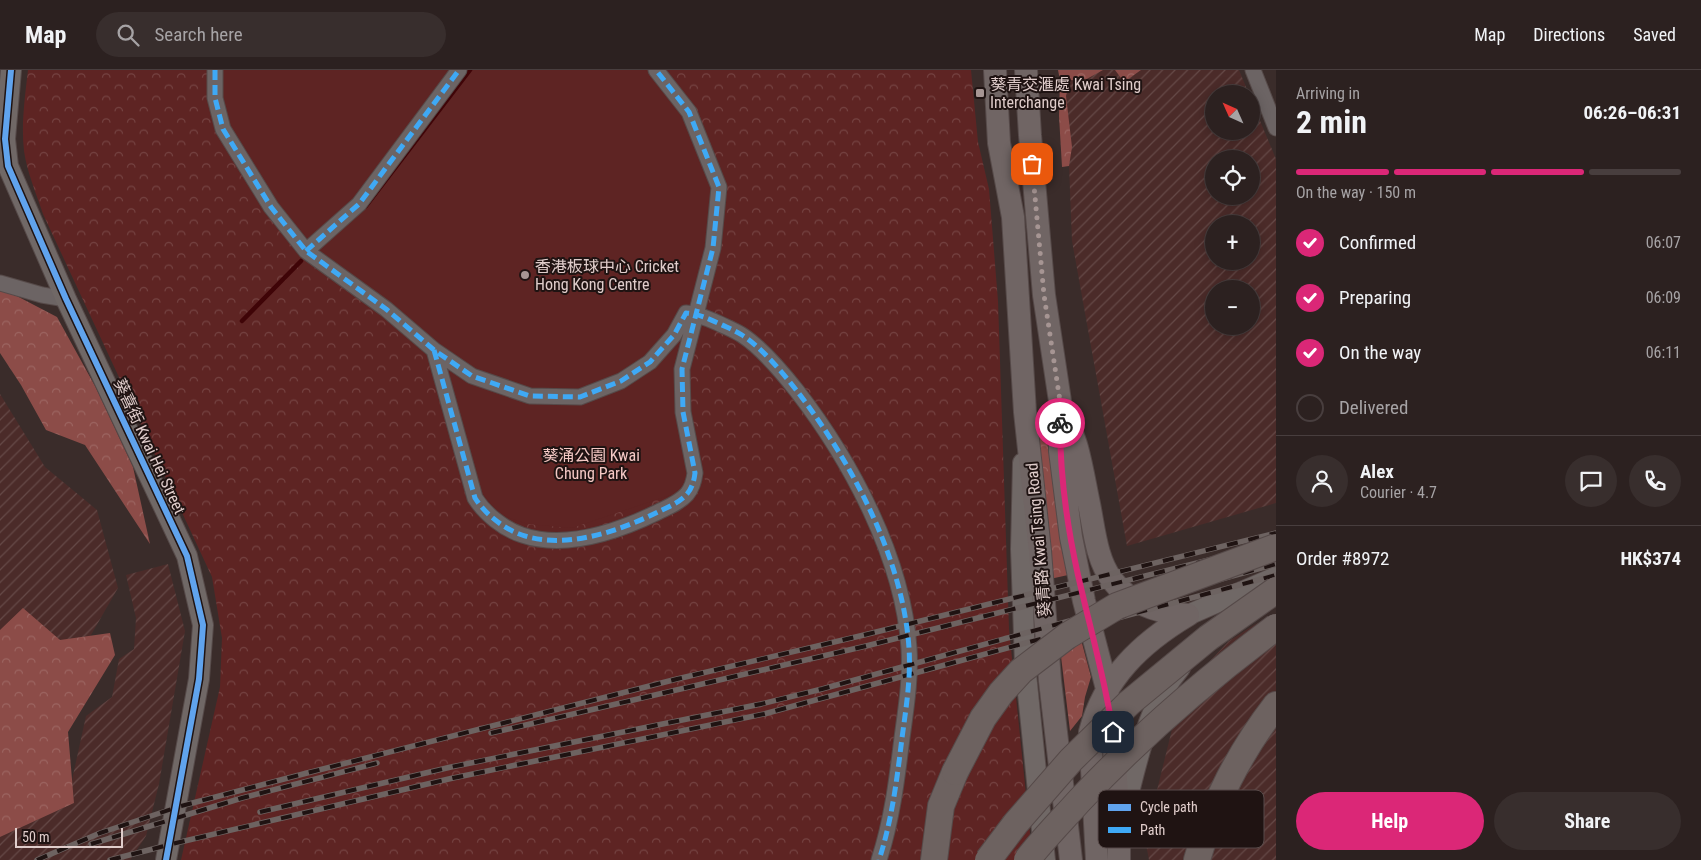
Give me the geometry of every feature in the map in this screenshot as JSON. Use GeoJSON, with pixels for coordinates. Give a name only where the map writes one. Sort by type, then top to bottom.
{"type":"FeatureCollection","features":[{"type":"Feature","properties":{"kind":"highway"},"geometry":{"type":"LineString","coordinates":[[934,860],[941,806],[955,772],[983,718],[1001,693],[1021,672],[1067,636],[1116,606],[1276,547]]}},
{"type":"Feature","properties":{"kind":"highway"},"geometry":{"type":"LineString","coordinates":[[988,860],[1016,823],[1071,760],[1129,703],[1208,638],[1276,590]]}},
{"type":"Feature","properties":{"kind":"highway"},"geometry":{"type":"LineString","coordinates":[[1027,860],[1040,843],[1093,786],[1153,727],[1226,665],[1276,627]]}},
{"type":"Feature","properties":{"kind":"highway"},"geometry":{"type":"LineString","coordinates":[[1224,790],[1236,766],[1265,718],[1276,705]]}},
{"type":"Feature","properties":{"kind":"highway"},"geometry":{"type":"LineString","coordinates":[[1198,860],[1202,848]]}},
{"type":"Feature","properties":{"kind":"main road","name":"葵青路 Kwai Tsing Road"},"geometry":{"type":"LineString","coordinates":[[995,70],[999,143],[1013,217],[1025,412],[1040,551],[1050,681],[1071,860]]}},
{"type":"Feature","properties":{"kind":"main road","name":"葵青路 Kwai Tsing Road"},"geometry":{"type":"LineString","coordinates":[[1026,70],[1044,295],[1060,401],[1060,451],[1071,537],[1084,601],[1107,689],[1113,732],[1117,790]]}},
{"type":"Feature","properties":{"kind":"main road","name":"葵喜街 Kwai Hei Street"},"geometry":{"type":"LineString","coordinates":[[7,76],[4,164],[187,556],[202,625],[199,679],[179,792],[164,855]]}},
{"type":"Feature","properties":{"kind":"main road"},"geometry":{"type":"LineString","coordinates":[[1060,401],[1076,447],[1097,545],[1106,570],[1112,580],[1125,593],[1145,606],[1168,614],[1188,616]]}},
{"type":"Feature","properties":{"kind":"main road"},"geometry":{"type":"LineString","coordinates":[[1025,412],[1020,549],[1024,664],[1045,860]]}},
{"type":"Feature","properties":{"kind":"main road"},"geometry":{"type":"LineString","coordinates":[[1097,860],[1090,732],[1096,712],[1107,689],[1123,668],[1145,646],[1175,623],[1276,577]]}},
{"type":"Feature","properties":{"kind":"main road"},"geometry":{"type":"LineString","coordinates":[[1113,732],[1127,701],[1142,681],[1159,664],[1179,650],[1236,621],[1276,604]]}},
{"type":"Feature","properties":{"kind":"main road"},"geometry":{"type":"LineString","coordinates":[[1130,790],[1144,741],[1162,697],[1178,672],[1205,642],[1236,621]]}},
{"type":"Feature","properties":{"kind":"street"},"geometry":{"type":"LineString","coordinates":[[215,70],[215,98],[223,130],[271,207],[306,251],[386,309],[434,350],[472,376],[530,396],[580,397],[621,381],[650,362],[674,335],[686,313],[697,314],[738,332],[777,367],[832,440],[851,472],[870,511],[887,554],[905,619],[909,675],[894,797],[885,842],[879,860]]}},
{"type":"Feature","properties":{"kind":"street"},"geometry":{"type":"LineString","coordinates":[[306,251],[359,204],[459,70]]}},
{"type":"Feature","properties":{"kind":"street"},"geometry":{"type":"LineString","coordinates":[[434,350],[472,489],[481,506],[503,525],[522,535],[542,539],[580,538],[633,524],[676,503],[686,495],[691,488],[695,468],[683,412],[683,362],[713,248],[719,187],[689,112],[656,70]]}},
{"type":"Feature","properties":{"kind":"street"},"geometry":{"type":"LineString","coordinates":[[1253,70],[1276,128]]}},
{"type":"Feature","properties":{"kind":"street"},"geometry":{"type":"LineString","coordinates":[[0,283],[42,295],[66,299]]}},
{"type":"Feature","properties":{"kind":"shaded area"},"geometry":{"type":"Polygon","coordinates":[[[1061,70],[1239,70],[1245,85],[1205,85],[1205,140],[1260,140],[1260,121],[1276,159],[1276,503],[1127,546],[1072,241],[1069,166],[1061,70]]]}},
{"type":"Feature","properties":{"kind":"shaded area"},"geometry":{"type":"Polygon","coordinates":[[[0,394],[45,467],[97,510],[118,588],[76,661],[0,712],[0,394]]]}},
{"type":"Feature","properties":{"kind":"shaded area"},"geometry":{"type":"Polygon","coordinates":[[[168,564],[185,631],[159,784],[146,836],[130,860],[0,860],[0,837],[74,803],[72,780],[86,716],[112,697],[119,659],[134,649],[136,618],[126,575],[168,564]]]}},
{"type":"Feature","properties":{"kind":"shaded area"},"geometry":{"type":"Polygon","coordinates":[[[1276,614],[1276,860],[1149,860],[1147,848],[1264,848],[1264,790],[1157,790],[1175,717],[1193,679],[1229,641],[1276,614]]]}},
{"type":"Feature","properties":{"kind":"green space","name":"葵涌公園 Kwai Chung Park"},"geometry":{"type":"Polygon","coordinates":[[[28,70],[971,70],[978,142],[989,189],[998,301],[1009,629],[1032,860],[181,860],[220,687],[222,638],[212,577],[43,214],[29,175],[24,151],[23,121],[28,70]]]}},
{"type":"Feature","properties":{"kind":"green space","name":"香港板球中心 Cricket Hong Kong Centre"},"geometry":{"type":"Polygon","coordinates":[[[220,70],[645,70],[650,73],[684,115],[713,187],[707,247],[684,370],[694,449],[706,483],[572,528],[527,524],[499,514],[475,484],[440,347],[311,247],[272,201],[227,122],[219,87],[220,70]]]}},
{"type":"Feature","properties":{"kind":"green space"},"geometry":{"type":"Polygon","coordinates":[[[1058,70],[1103,70],[1083,81],[1070,80],[1066,96],[1072,147],[1069,166],[1062,167],[1059,116],[1060,80],[1058,70]]]}},
{"type":"Feature","properties":{"kind":"green space"},"geometry":{"type":"Polygon","coordinates":[[[1115,70],[1141,70],[1124,82],[1115,70]]]}},
{"type":"Feature","properties":{"kind":"green space"},"geometry":{"type":"Polygon","coordinates":[[[0,291],[13,294],[57,317],[95,386],[133,467],[150,544],[85,445],[46,430],[21,385],[0,353],[0,291]]]}},
{"type":"Feature","properties":{"kind":"green space"},"geometry":{"type":"Polygon","coordinates":[[[1046,434],[1068,575],[1050,579],[1039,435],[1046,434]]]}},
{"type":"Feature","properties":{"kind":"green space"},"geometry":{"type":"Polygon","coordinates":[[[23,608],[60,640],[110,633],[115,655],[68,732],[74,803],[0,837],[0,630],[23,608]]]}},
{"type":"Feature","properties":{"kind":"green space"},"geometry":{"type":"Polygon","coordinates":[[[1079,632],[1091,677],[1082,716],[1070,731],[1060,648],[1079,632]]]}},
{"type":"Feature","properties":{"kind":"waterway"},"geometry":{"type":"LineString","coordinates":[[366,206],[470,70]]}},
{"type":"Feature","properties":{"kind":"waterway"},"geometry":{"type":"LineString","coordinates":[[242,321],[301,261]]}},
{"type":"Feature","properties":{"kind":"railway"},"geometry":{"type":"LineString","coordinates":[[37,860],[100,833],[181,806],[677,679],[864,635],[1276,533]]}},
{"type":"Feature","properties":{"kind":"railway"},"geometry":{"type":"LineString","coordinates":[[491,733],[866,646],[1276,543]]}},
{"type":"Feature","properties":{"kind":"railway"},"geometry":{"type":"LineString","coordinates":[[260,812],[451,767],[761,704],[822,689],[1276,564]]}},
{"type":"Feature","properties":{"kind":"railway"},"geometry":{"type":"LineString","coordinates":[[110,860],[453,778],[764,714],[1276,575]]}},
{"type":"Feature","properties":{"kind":"railway"},"geometry":{"type":"LineString","coordinates":[[91,844],[242,798],[377,763]]}},
{"type":"Feature","properties":{"kind":"marked path"},"geometry":{"type":"LineString","coordinates":[[215,70],[215,98],[223,129],[271,207],[306,251],[386,309],[434,350],[472,376],[530,396],[580,397],[621,381],[650,362],[674,335],[686,313],[706,318],[742,335],[764,353],[785,376],[817,418],[855,479],[885,546],[897,580],[905,614],[909,648],[908,693],[894,799],[879,860]]}},
{"type":"Feature","properties":{"kind":"marked path"},"geometry":{"type":"LineString","coordinates":[[306,251],[359,204],[459,70]]}},
{"type":"Feature","properties":{"kind":"marked path"},"geometry":{"type":"LineString","coordinates":[[434,350],[475,498],[490,515],[508,529],[539,539],[574,539],[592,536],[609,532],[643,519],[681,500],[687,494],[695,473],[683,412],[682,369],[713,248],[719,187],[689,112],[656,70]]}},
{"type":"Feature","properties":{"kind":"cycle path"},"geometry":{"type":"LineString","coordinates":[[11,70],[5,139],[8,166],[66,299],[187,556],[203,625],[199,679],[166,860]]}},
{"type":"Feature","properties":{"kind":"way so far"},"geometry":{"type":"LineString","coordinates":[[1032,164],[1044,295],[1060,401],[1060,423]]}},
{"type":"Feature","properties":{"kind":"place","name":"葵青交滙處 Kwai Tsing Interchange"},"geometry":{"type":"Point","coordinates":[980,93]}},
{"type":"Feature","properties":{"kind":"place","name":"香港板球中心 Cricket Hong Kong Centre"},"geometry":{"type":"Point","coordinates":[525,275]}},
{"type":"Feature","properties":{"kind":"route"},"geometry":{"type":"LineString","coordinates":[[1060,423],[1060,451],[1071,537],[1084,601],[1107,689],[1113,732]]}}]}
